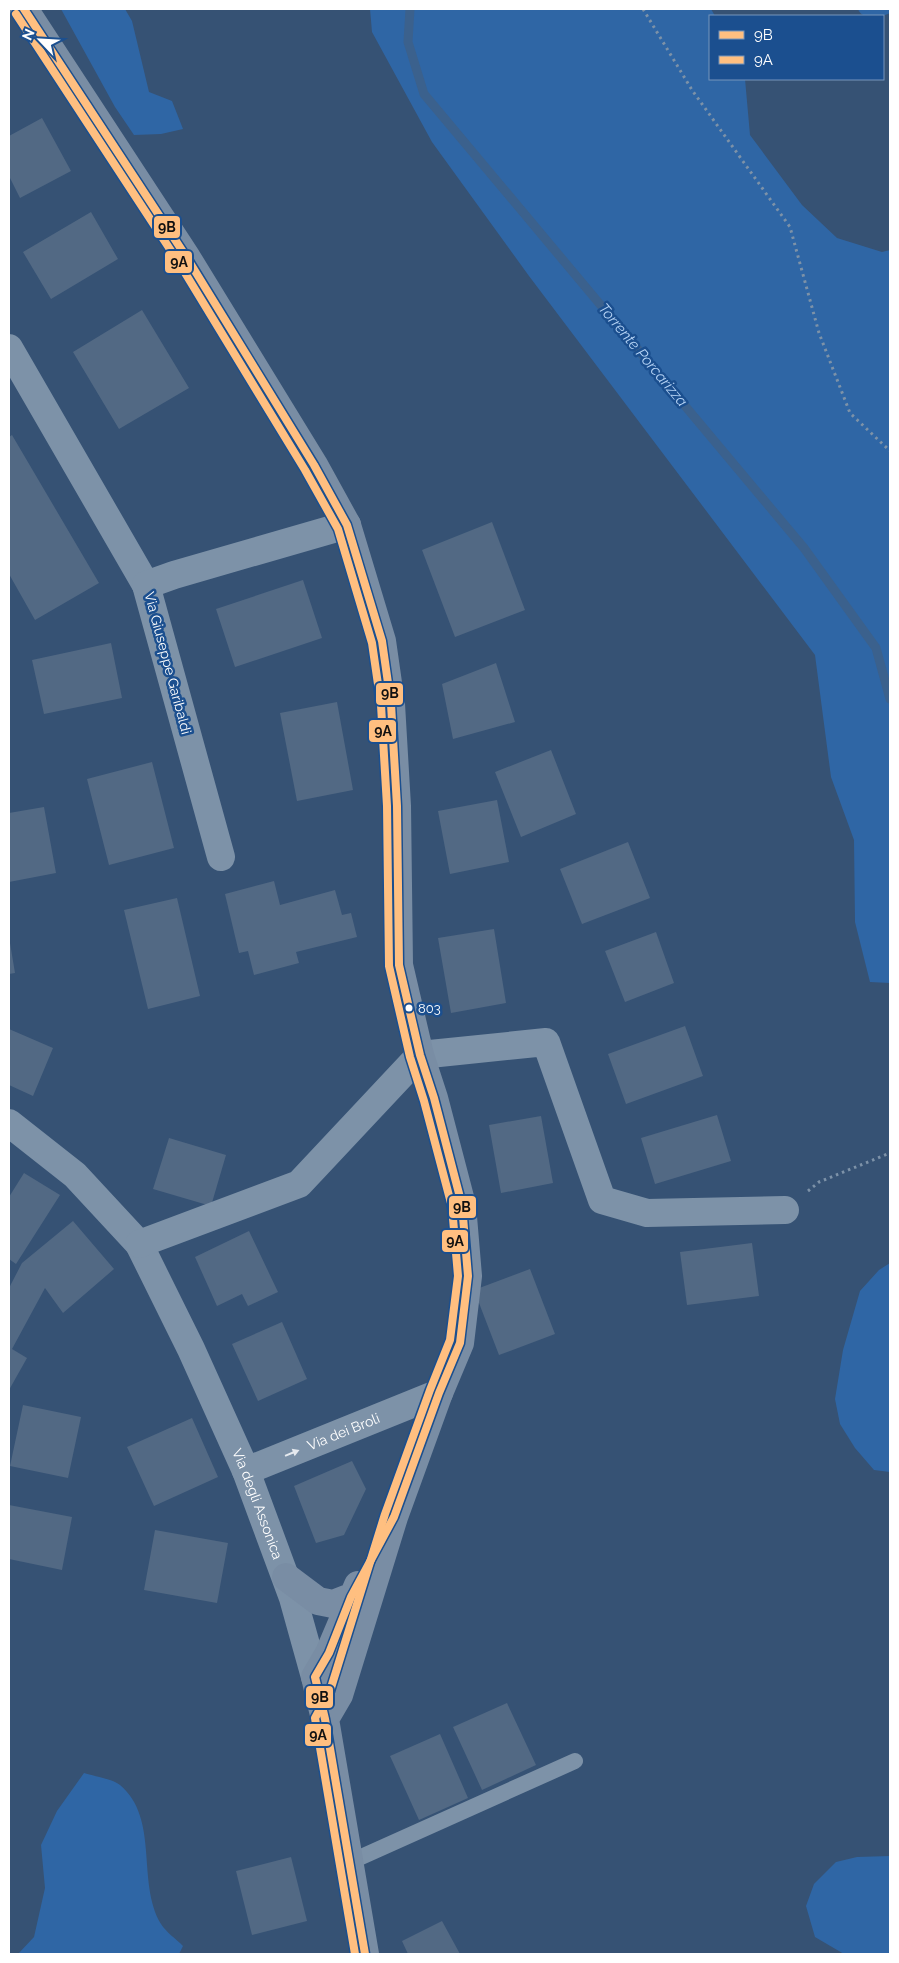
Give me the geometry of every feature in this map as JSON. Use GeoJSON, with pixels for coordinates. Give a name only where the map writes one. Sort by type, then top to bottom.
{"type":"FeatureCollection","features":[{"type":"Feature","properties":{"kind":"main road"},"geometry":{"type":"LineString","coordinates":[[24,9],[187,258],[314,465],[347,525],[382,641],[391,704],[397,806],[399,965],[420,1055],[434,1098],[462,1205],[468,1276],[460,1343],[439,1393],[394,1518],[339,1695],[325,1719]]}},
{"type":"Feature","properties":{"kind":"main road"},"geometry":{"type":"LineString","coordinates":[[315,1677],[329,1654],[352,1597],[394,1518]]}},
{"type":"Feature","properties":{"kind":"main road"},"geometry":{"type":"LineString","coordinates":[[286,1577],[318,1601],[333,1604],[352,1597]]}},
{"type":"Feature","properties":{"kind":"main road","name":"Via degli Assonica"},"geometry":{"type":"LineString","coordinates":[[315,1677],[325,1719],[365,1954]]}},
{"type":"Feature","properties":{"kind":"street"},"geometry":{"type":"LineString","coordinates":[[10,352],[146,585]]}},
{"type":"Feature","properties":{"kind":"street","name":"Via Giuseppe Garibaldi"},"geometry":{"type":"LineString","coordinates":[[220,857],[146,585],[347,525]]}},
{"type":"Feature","properties":{"kind":"street"},"geometry":{"type":"LineString","coordinates":[[139,1244],[299,1184],[420,1055],[546,1042],[602,1200],[647,1214],[785,1210]]}},
{"type":"Feature","properties":{"kind":"street","name":"Via degli Assonica"},"geometry":{"type":"LineString","coordinates":[[9,1123],[75,1176],[139,1244],[191,1349],[246,1471],[286,1577],[315,1677]]}},
{"type":"Feature","properties":{"kind":"street","name":"Via dei Broli"},"geometry":{"type":"LineString","coordinates":[[246,1471],[439,1393]]}},
{"type":"Feature","properties":{"kind":"lane"},"geometry":{"type":"LineString","coordinates":[[350,1862],[575,1761]]}},
{"type":"Feature","properties":{"kind":"path"},"geometry":{"type":"LineString","coordinates":[[643,9],[692,90],[790,227],[819,333],[850,413],[890,450]]}},
{"type":"Feature","properties":{"kind":"path"},"geometry":{"type":"LineString","coordinates":[[785,1210],[819,1182],[890,1152]]}},
{"type":"Feature","properties":{"kind":"shaded area"},"geometry":{"type":"Polygon","coordinates":[[[61,9],[125,9],[132,21],[149,92],[172,101],[183,129],[161,134],[134,135],[115,107],[61,9]]]}},
{"type":"Feature","properties":{"kind":"shaded area"},"geometry":{"type":"Polygon","coordinates":[[[370,9],[711,9],[714,15],[709,15],[709,80],[745,80],[750,135],[802,205],[837,238],[882,252],[890,250],[890,983],[870,982],[855,922],[854,840],[831,777],[815,655],[529,276],[432,142],[372,32],[370,9]]]}},
{"type":"Feature","properties":{"kind":"shaded area"},"geometry":{"type":"Polygon","coordinates":[[[858,9],[890,9],[890,13],[884,15],[864,15],[858,9]]]}},
{"type":"Feature","properties":{"kind":"shaded area"},"geometry":{"type":"Polygon","coordinates":[[[890,1263],[890,1472],[874,1470],[855,1448],[840,1424],[835,1399],[843,1350],[860,1291],[879,1270],[890,1263]]]}},
{"type":"Feature","properties":{"kind":"shaded area"},"geometry":{"type":"Polygon","coordinates":[[[84,1773],[117,1783],[132,1799],[140,1815],[144,1833],[150,1889],[154,1907],[163,1927],[183,1946],[179,1954],[18,1954],[34,1937],[45,1888],[41,1845],[57,1811],[84,1773]]]}},
{"type":"Feature","properties":{"kind":"shaded area"},"geometry":{"type":"Polygon","coordinates":[[[890,1856],[890,1954],[844,1954],[815,1937],[806,1906],[814,1884],[836,1862],[857,1857],[890,1856]]]}},
{"type":"Feature","properties":{"kind":"building"},"geometry":{"type":"Polygon","coordinates":[[[42,118],[71,171],[20,198],[9,176],[9,136],[42,118]]]}},
{"type":"Feature","properties":{"kind":"building"},"geometry":{"type":"Polygon","coordinates":[[[91,212],[118,259],[51,299],[23,252],[91,212]]]}},
{"type":"Feature","properties":{"kind":"building"},"geometry":{"type":"Polygon","coordinates":[[[142,310],[189,388],[119,429],[73,352],[142,310]]]}},
{"type":"Feature","properties":{"kind":"building"},"geometry":{"type":"Polygon","coordinates":[[[12,435],[99,583],[35,620],[9,574],[9,437],[12,435]]]}},
{"type":"Feature","properties":{"kind":"building"},"geometry":{"type":"Polygon","coordinates":[[[492,522],[525,610],[455,637],[422,550],[492,522]]]}},
{"type":"Feature","properties":{"kind":"building"},"geometry":{"type":"Polygon","coordinates":[[[303,580],[322,638],[235,667],[216,609],[303,580]]]}},
{"type":"Feature","properties":{"kind":"building"},"geometry":{"type":"Polygon","coordinates":[[[111,643],[122,698],[44,714],[32,660],[111,643]]]}},
{"type":"Feature","properties":{"kind":"building"},"geometry":{"type":"Polygon","coordinates":[[[496,663],[515,722],[453,739],[442,684],[496,663]]]}},
{"type":"Feature","properties":{"kind":"building"},"geometry":{"type":"Polygon","coordinates":[[[337,702],[353,790],[297,801],[280,713],[337,702]]]}},
{"type":"Feature","properties":{"kind":"building"},"geometry":{"type":"Polygon","coordinates":[[[551,750],[576,814],[521,837],[495,772],[551,750]]]}},
{"type":"Feature","properties":{"kind":"building"},"geometry":{"type":"Polygon","coordinates":[[[152,762],[174,848],[109,865],[87,779],[152,762]]]}},
{"type":"Feature","properties":{"kind":"building"},"geometry":{"type":"Polygon","coordinates":[[[497,800],[509,862],[450,874],[438,811],[497,800]]]}},
{"type":"Feature","properties":{"kind":"building"},"geometry":{"type":"Polygon","coordinates":[[[44,807],[56,873],[9,882],[9,813],[44,807]]]}},
{"type":"Feature","properties":{"kind":"building"},"geometry":{"type":"Polygon","coordinates":[[[628,842],[650,898],[582,924],[560,869],[628,842]]]}},
{"type":"Feature","properties":{"kind":"building"},"geometry":{"type":"Polygon","coordinates":[[[274,881],[280,905],[335,890],[342,915],[351,913],[357,937],[296,952],[299,963],[254,975],[248,951],[239,953],[225,894],[274,881]]]}},
{"type":"Feature","properties":{"kind":"building"},"geometry":{"type":"Polygon","coordinates":[[[177,898],[200,996],[148,1009],[124,910],[177,898]]]}},
{"type":"Feature","properties":{"kind":"building"},"geometry":{"type":"Polygon","coordinates":[[[494,929],[506,1003],[451,1013],[438,938],[494,929]]]}},
{"type":"Feature","properties":{"kind":"building"},"geometry":{"type":"Polygon","coordinates":[[[656,932],[674,983],[625,1002],[605,951],[656,932]]]}},
{"type":"Feature","properties":{"kind":"building"},"geometry":{"type":"Polygon","coordinates":[[[9,937],[15,973],[9,974],[9,937]]]}},
{"type":"Feature","properties":{"kind":"building"},"geometry":{"type":"Polygon","coordinates":[[[685,1026],[703,1076],[626,1104],[608,1054],[685,1026]]]}},
{"type":"Feature","properties":{"kind":"building"},"geometry":{"type":"Polygon","coordinates":[[[9,1029],[53,1048],[33,1096],[9,1085],[9,1029]]]}},
{"type":"Feature","properties":{"kind":"building"},"geometry":{"type":"Polygon","coordinates":[[[717,1115],[731,1161],[655,1184],[641,1138],[717,1115]]]}},
{"type":"Feature","properties":{"kind":"building"},"geometry":{"type":"Polygon","coordinates":[[[541,1116],[553,1183],[501,1193],[489,1125],[541,1116]]]}},
{"type":"Feature","properties":{"kind":"building"},"geometry":{"type":"Polygon","coordinates":[[[169,1138],[226,1155],[211,1206],[153,1189],[169,1138]]]}},
{"type":"Feature","properties":{"kind":"building"},"geometry":{"type":"Polygon","coordinates":[[[24,1173],[60,1195],[16,1264],[9,1259],[9,1197],[24,1173]]]}},
{"type":"Feature","properties":{"kind":"building"},"geometry":{"type":"Polygon","coordinates":[[[73,1221],[114,1269],[63,1313],[45,1288],[12,1349],[27,1358],[9,1390],[9,1288],[22,1263],[73,1221]]]}},
{"type":"Feature","properties":{"kind":"building"},"geometry":{"type":"Polygon","coordinates":[[[249,1231],[278,1292],[248,1306],[242,1294],[217,1306],[195,1257],[249,1231]]]}},
{"type":"Feature","properties":{"kind":"building"},"geometry":{"type":"Polygon","coordinates":[[[752,1243],[759,1296],[687,1305],[680,1252],[752,1243]]]}},
{"type":"Feature","properties":{"kind":"building"},"geometry":{"type":"Polygon","coordinates":[[[530,1269],[555,1334],[499,1355],[474,1290],[530,1269]]]}},
{"type":"Feature","properties":{"kind":"building"},"geometry":{"type":"Polygon","coordinates":[[[282,1322],[307,1379],[258,1401],[232,1344],[282,1322]]]}},
{"type":"Feature","properties":{"kind":"building"},"geometry":{"type":"Polygon","coordinates":[[[23,1405],[81,1417],[68,1478],[10,1466],[23,1405]]]}},
{"type":"Feature","properties":{"kind":"building"},"geometry":{"type":"Polygon","coordinates":[[[192,1418],[218,1477],[154,1506],[127,1447],[192,1418]]]}},
{"type":"Feature","properties":{"kind":"building"},"geometry":{"type":"Polygon","coordinates":[[[352,1461],[366,1489],[344,1535],[316,1543],[294,1486],[352,1461]]]}},
{"type":"Feature","properties":{"kind":"building"},"geometry":{"type":"Polygon","coordinates":[[[9,1505],[72,1517],[62,1570],[9,1559],[9,1505]]]}},
{"type":"Feature","properties":{"kind":"building"},"geometry":{"type":"Polygon","coordinates":[[[155,1530],[228,1543],[217,1603],[144,1590],[155,1530]]]}},
{"type":"Feature","properties":{"kind":"building"},"geometry":{"type":"Polygon","coordinates":[[[507,1703],[536,1765],[482,1790],[453,1727],[507,1703]]]}},
{"type":"Feature","properties":{"kind":"building"},"geometry":{"type":"Polygon","coordinates":[[[440,1734],[468,1798],[419,1820],[390,1756],[440,1734]]]}},
{"type":"Feature","properties":{"kind":"building"},"geometry":{"type":"Polygon","coordinates":[[[291,1857],[307,1921],[252,1935],[236,1871],[291,1857]]]}},
{"type":"Feature","properties":{"kind":"building"},"geometry":{"type":"Polygon","coordinates":[[[442,1921],[460,1954],[408,1954],[402,1941],[442,1921]]]}},
{"type":"Feature","properties":{"kind":"waterway","name":"Torrente Porcarizza"},"geometry":{"type":"LineString","coordinates":[[410,9],[408,42],[424,94],[804,548],[876,648],[890,699]]}},
{"type":"Feature","properties":{"kind":"transit line","name":"9B"},"geometry":{"type":"LineString","coordinates":[[24,9],[187,258],[314,465],[347,525],[382,641],[391,704],[397,806],[399,965],[420,1055],[434,1098],[462,1205],[468,1276],[460,1343],[439,1393],[394,1517],[351,1597],[329,1653],[315,1677],[325,1719],[365,1954]]}},
{"type":"Feature","properties":{"kind":"transit line","name":"9A"},"geometry":{"type":"LineString","coordinates":[[16,14],[179,263],[305,470],[338,529],[372,643],[381,705],[387,806],[389,966],[410,1057],[424,1101],[452,1207],[458,1276],[450,1340],[385,1514],[330,1691],[315,1718],[355,1954]]}},
{"type":"Feature","properties":{"kind":"place","name":"803"},"geometry":{"type":"Point","coordinates":[409,1008]}}]}
